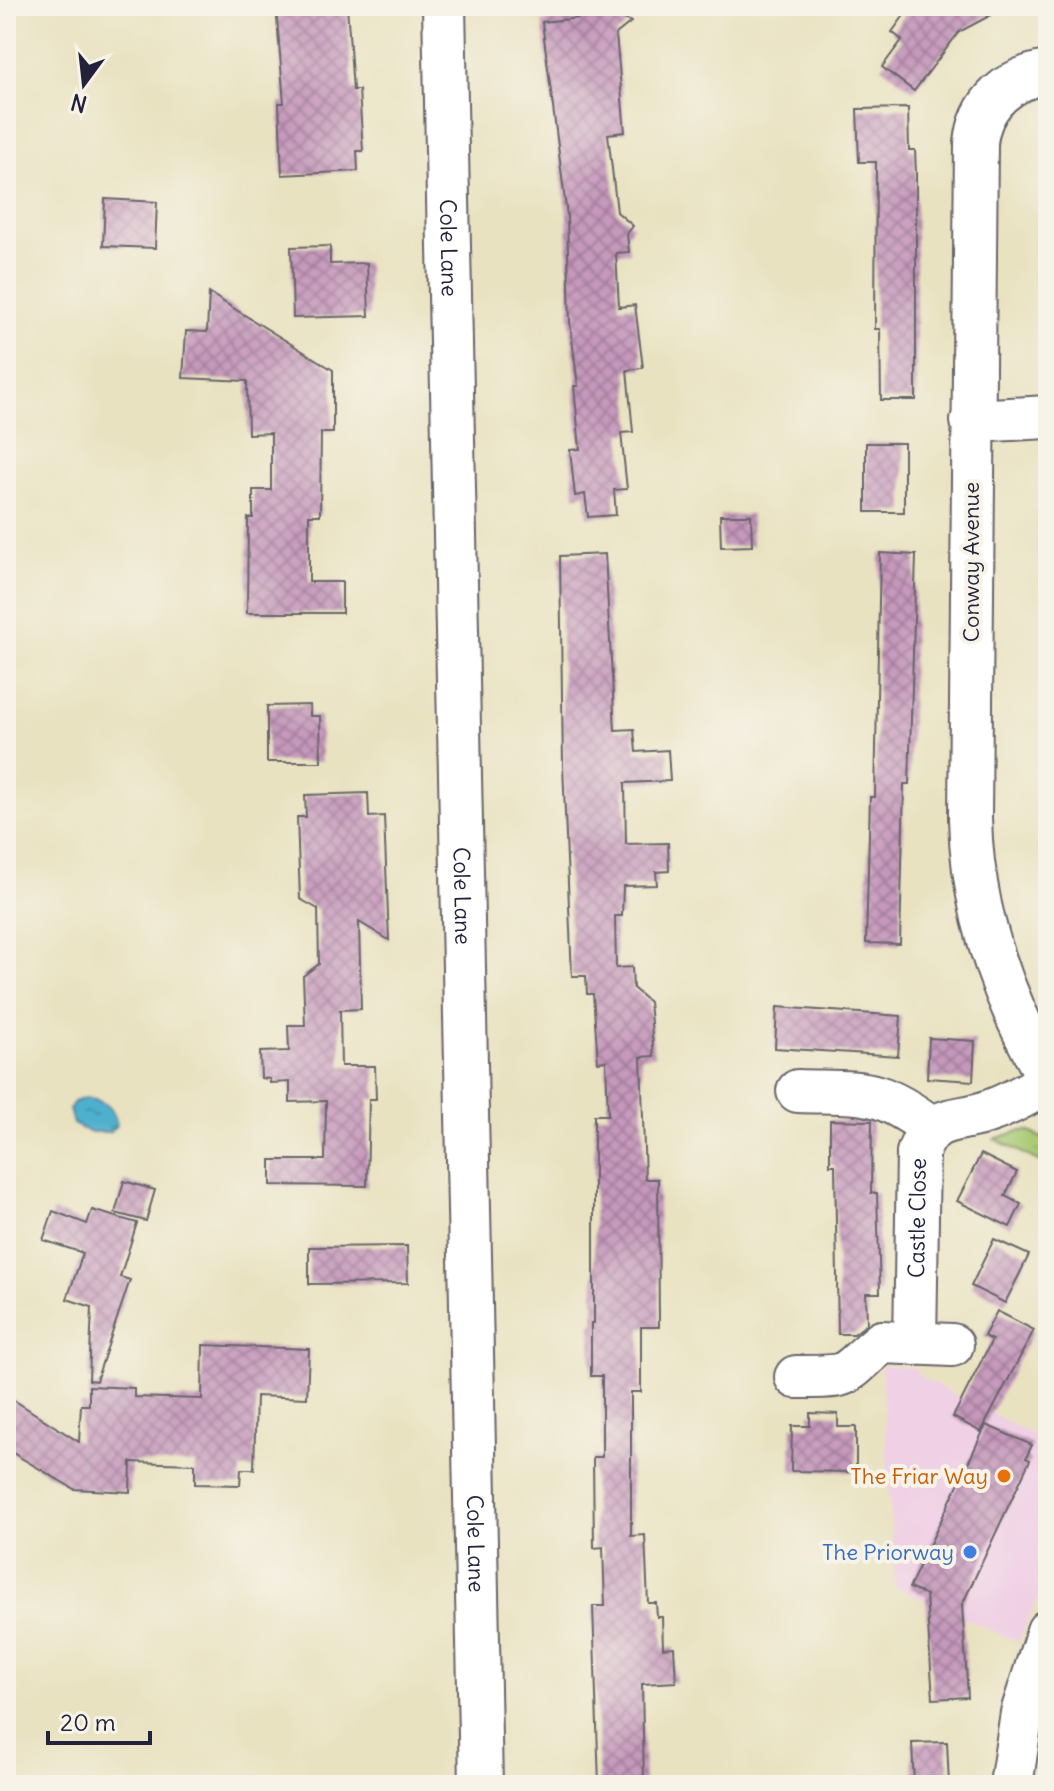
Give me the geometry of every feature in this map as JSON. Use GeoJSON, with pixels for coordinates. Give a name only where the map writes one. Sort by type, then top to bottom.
{"type":"FeatureCollection","features":[{"type":"Feature","properties":{"kind":"street","name":"Cole Lane"},"geometry":{"type":"LineString","coordinates":[[444,6],[481,1785]]}},
{"type":"Feature","properties":{"kind":"street","name":"Conway Avenue"},"geometry":{"type":"LineString","coordinates":[[1048,72],[1030,75],[1008,87],[992,100],[978,126],[972,421],[970,818],[973,879],[979,909],[1003,982],[1048,1080]]}},
{"type":"Feature","properties":{"kind":"street"},"geometry":{"type":"LineString","coordinates":[[972,421],[1048,417]]}},
{"type":"Feature","properties":{"kind":"street","name":"Castle Close"},"geometry":{"type":"LineString","coordinates":[[796,1377],[840,1377],[854,1370],[882,1342],[919,1344],[918,1153],[924,1134],[946,1121],[986,1113],[1048,1080]]}},
{"type":"Feature","properties":{"kind":"street"},"geometry":{"type":"LineString","coordinates":[[798,1091],[877,1094],[900,1104],[932,1128]]}},
{"type":"Feature","properties":{"kind":"street"},"geometry":{"type":"LineString","coordinates":[[1011,1785],[1022,1713],[1048,1631]]}},
{"type":"Feature","properties":{"kind":"shaded area"},"geometry":{"type":"Polygon","coordinates":[[[881,1365],[914,1368],[921,1377],[1048,1443],[1048,1576],[1018,1642],[895,1587],[881,1365]]]}},
{"type":"Feature","properties":{"kind":"green space"},"geometry":{"type":"Polygon","coordinates":[[[1028,1131],[1048,1141],[1048,1166],[995,1139],[1028,1131]]]}},
{"type":"Feature","properties":{"kind":"water"},"geometry":{"type":"Polygon","coordinates":[[[85,1098],[107,1105],[117,1125],[109,1132],[89,1132],[73,1124],[69,1109],[74,1102],[85,1098]]]}},
{"type":"Feature","properties":{"kind":"building"},"geometry":{"type":"Polygon","coordinates":[[[276,6],[347,6],[353,90],[359,90],[363,151],[357,151],[358,171],[282,175],[279,103],[284,103],[276,6]]]}},
{"type":"Feature","properties":{"kind":"building"},"geometry":{"type":"Polygon","coordinates":[[[597,6],[631,22],[616,34],[625,132],[608,134],[617,212],[633,226],[627,234],[629,252],[616,253],[619,307],[635,305],[643,368],[627,370],[633,432],[621,433],[627,489],[614,490],[616,515],[588,517],[585,494],[575,496],[570,450],[580,449],[574,386],[578,386],[570,323],[567,216],[542,22],[579,18],[577,8],[597,6]]]}},
{"type":"Feature","properties":{"kind":"building"},"geometry":{"type":"Polygon","coordinates":[[[911,6],[1008,6],[959,32],[914,91],[882,67],[902,40],[892,32],[911,6]]]}},
{"type":"Feature","properties":{"kind":"building"},"geometry":{"type":"Polygon","coordinates":[[[908,108],[909,150],[915,150],[916,174],[916,400],[881,400],[880,329],[875,329],[876,162],[859,162],[857,109],[908,108]]]}},
{"type":"Feature","properties":{"kind":"building"},"geometry":{"type":"Polygon","coordinates":[[[105,199],[157,202],[155,248],[103,246],[105,199]]]}},
{"type":"Feature","properties":{"kind":"building"},"geometry":{"type":"Polygon","coordinates":[[[330,246],[330,264],[367,263],[369,316],[293,318],[291,247],[330,246]]]}},
{"type":"Feature","properties":{"kind":"building"},"geometry":{"type":"Polygon","coordinates":[[[209,293],[333,370],[333,433],[321,433],[320,515],[309,515],[309,582],[342,582],[342,613],[247,613],[248,518],[253,518],[253,490],[271,490],[271,433],[248,434],[247,381],[183,378],[186,331],[207,332],[209,293]]]}},
{"type":"Feature","properties":{"kind":"building"},"geometry":{"type":"Polygon","coordinates":[[[866,443],[904,443],[904,512],[866,512],[866,443]]]}},
{"type":"Feature","properties":{"kind":"building"},"geometry":{"type":"Polygon","coordinates":[[[720,515],[751,515],[752,546],[721,547],[720,515]]]}},
{"type":"Feature","properties":{"kind":"building"},"geometry":{"type":"Polygon","coordinates":[[[880,553],[916,555],[909,784],[904,784],[900,944],[866,943],[870,797],[875,797],[880,553]]]}},
{"type":"Feature","properties":{"kind":"building"},"geometry":{"type":"Polygon","coordinates":[[[605,554],[615,730],[634,729],[636,752],[668,750],[670,781],[625,783],[626,844],[668,843],[669,871],[656,872],[657,885],[623,886],[622,916],[615,916],[616,968],[632,967],[633,988],[649,1002],[654,1056],[641,1057],[645,1179],[658,1179],[659,1327],[641,1327],[641,1392],[631,1392],[631,1536],[645,1535],[648,1603],[656,1603],[657,1617],[662,1617],[663,1648],[674,1647],[676,1682],[642,1684],[644,1785],[599,1785],[593,1606],[605,1606],[603,1547],[594,1548],[593,1457],[602,1457],[602,1376],[591,1376],[591,1323],[594,1323],[594,1115],[608,1115],[606,1061],[598,1062],[593,994],[587,994],[586,976],[572,976],[563,766],[560,556],[605,554]]]}},
{"type":"Feature","properties":{"kind":"building"},"geometry":{"type":"Polygon","coordinates":[[[310,705],[310,716],[320,716],[321,762],[267,762],[267,706],[310,705]]]}},
{"type":"Feature","properties":{"kind":"building"},"geometry":{"type":"Polygon","coordinates":[[[368,793],[369,817],[384,816],[389,940],[359,922],[361,1009],[340,1010],[341,1066],[375,1066],[376,1099],[369,1099],[367,1186],[271,1185],[271,1160],[325,1160],[326,1101],[290,1102],[290,1082],[270,1083],[270,1079],[261,1078],[260,1052],[289,1051],[288,1025],[305,1025],[303,976],[319,964],[318,909],[300,899],[297,817],[306,817],[305,795],[368,793]]]}},
{"type":"Feature","properties":{"kind":"building"},"geometry":{"type":"Polygon","coordinates":[[[777,1007],[901,1016],[898,1056],[775,1048],[777,1007]]]}},
{"type":"Feature","properties":{"kind":"building"},"geometry":{"type":"Polygon","coordinates":[[[929,1038],[975,1041],[973,1081],[927,1078],[929,1038]]]}},
{"type":"Feature","properties":{"kind":"building"},"geometry":{"type":"Polygon","coordinates":[[[830,1120],[872,1121],[871,1193],[877,1193],[880,1293],[866,1293],[867,1324],[854,1334],[838,1334],[835,1165],[830,1165],[830,1120]]]}},
{"type":"Feature","properties":{"kind":"building"},"geometry":{"type":"Polygon","coordinates":[[[981,1154],[1017,1172],[1005,1196],[1021,1204],[1010,1227],[957,1201],[981,1154]]]}},
{"type":"Feature","properties":{"kind":"building"},"geometry":{"type":"Polygon","coordinates":[[[124,1181],[155,1190],[146,1221],[115,1213],[124,1181]]]}},
{"type":"Feature","properties":{"kind":"building"},"geometry":{"type":"Polygon","coordinates":[[[92,1210],[137,1223],[120,1277],[130,1280],[96,1381],[89,1380],[92,1307],[67,1299],[83,1253],[43,1240],[53,1211],[87,1224],[92,1210]]]}},
{"type":"Feature","properties":{"kind":"building"},"geometry":{"type":"Polygon","coordinates":[[[994,1239],[1029,1255],[1005,1303],[971,1286],[994,1239]]]}},
{"type":"Feature","properties":{"kind":"building"},"geometry":{"type":"Polygon","coordinates":[[[407,1246],[408,1283],[309,1284],[309,1247],[407,1246]]]}},
{"type":"Feature","properties":{"kind":"building"},"geometry":{"type":"Polygon","coordinates":[[[997,1311],[1034,1330],[981,1432],[953,1417],[992,1340],[984,1336],[997,1311]]]}},
{"type":"Feature","properties":{"kind":"building"},"geometry":{"type":"Polygon","coordinates":[[[203,1345],[309,1349],[307,1398],[256,1396],[254,1469],[241,1469],[240,1485],[195,1484],[195,1464],[131,1462],[130,1492],[74,1489],[6,1449],[6,1395],[79,1442],[81,1405],[89,1405],[89,1386],[134,1388],[134,1397],[202,1399],[203,1345]]]}},
{"type":"Feature","properties":{"kind":"building"},"geometry":{"type":"Polygon","coordinates":[[[810,1413],[838,1414],[838,1427],[856,1427],[856,1472],[791,1471],[792,1426],[810,1426],[810,1413]]]}},
{"type":"Feature","properties":{"kind":"building"},"geometry":{"type":"Polygon","coordinates":[[[986,1425],[1032,1445],[1026,1458],[1030,1460],[962,1605],[968,1697],[933,1699],[926,1595],[909,1588],[986,1425]]]}},
{"type":"Feature","properties":{"kind":"building"},"geometry":{"type":"Polygon","coordinates":[[[947,1742],[949,1785],[914,1785],[912,1743],[947,1742]]]}},
{"type":"Feature","properties":{"kind":"place","name":"The Friar Way"},"geometry":{"type":"Point","coordinates":[1004,1476]}},
{"type":"Feature","properties":{"kind":"place","name":"The Priorway"},"geometry":{"type":"Point","coordinates":[970,1552]}}]}
